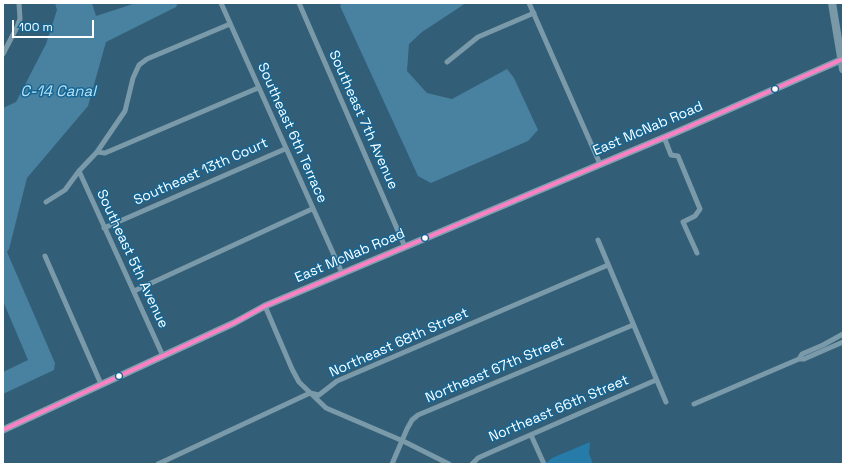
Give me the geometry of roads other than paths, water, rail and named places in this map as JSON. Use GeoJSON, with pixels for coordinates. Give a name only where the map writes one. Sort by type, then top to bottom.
{"type":"FeatureCollection","features":[{"type":"Feature","properties":{"kind":"main road"},"geometry":{"type":"LineString","coordinates":[[832,3],[843,69]]}},
{"type":"Feature","properties":{"kind":"street"},"geometry":{"type":"LineString","coordinates":[[3,54],[20,19],[19,3]]}},
{"type":"Feature","properties":{"kind":"street","name":"Southeast 6th Terrace"},"geometry":{"type":"LineString","coordinates":[[221,3],[285,149],[342,273]]}},
{"type":"Feature","properties":{"kind":"street","name":"Southeast 7th Avenue"},"geometry":{"type":"LineString","coordinates":[[299,3],[405,247]]}},
{"type":"Feature","properties":{"kind":"street"},"geometry":{"type":"LineString","coordinates":[[529,3],[600,164]]}},
{"type":"Feature","properties":{"kind":"street"},"geometry":{"type":"LineString","coordinates":[[447,62],[478,38],[534,13]]}},
{"type":"Feature","properties":{"kind":"street"},"geometry":{"type":"LineString","coordinates":[[46,202],[64,190],[97,152],[125,112],[133,78],[139,66],[148,59],[230,24]]}},
{"type":"Feature","properties":{"kind":"street","name":"East McNab Road"},"geometry":{"type":"LineString","coordinates":[[3,430],[234,323],[264,306],[664,137],[842,59]]}},
{"type":"Feature","properties":{"kind":"street"},"geometry":{"type":"LineString","coordinates":[[97,152],[105,153],[258,88]]}},
{"type":"Feature","properties":{"kind":"street"},"geometry":{"type":"LineString","coordinates":[[664,137],[671,155],[678,156],[700,209],[695,216],[684,222],[697,253]]}},
{"type":"Feature","properties":{"kind":"street","name":"Southeast 13th Court"},"geometry":{"type":"LineString","coordinates":[[104,228],[285,149]]}},
{"type":"Feature","properties":{"kind":"street","name":"Southeast 5th Avenue"},"geometry":{"type":"LineString","coordinates":[[79,171],[163,356]]}},
{"type":"Feature","properties":{"kind":"street"},"geometry":{"type":"LineString","coordinates":[[134,291],[312,209]]}},
{"type":"Feature","properties":{"kind":"street"},"geometry":{"type":"LineString","coordinates":[[598,240],[666,402]]}},
{"type":"Feature","properties":{"kind":"street"},"geometry":{"type":"LineString","coordinates":[[45,256],[101,384]]}},
{"type":"Feature","properties":{"kind":"street","name":"Northeast 68th Street"},"geometry":{"type":"LineString","coordinates":[[158,464],[310,393],[319,395],[337,381],[608,265]]}},
{"type":"Feature","properties":{"kind":"street"},"geometry":{"type":"LineString","coordinates":[[264,306],[292,369],[300,382],[326,408],[403,441],[449,464]]}},
{"type":"Feature","properties":{"kind":"street","name":"Northeast 67th Street"},"geometry":{"type":"LineString","coordinates":[[392,464],[407,429],[412,420],[418,415],[633,325]]}},
{"type":"Feature","properties":{"kind":"street"},"geometry":{"type":"LineString","coordinates":[[799,359],[802,354],[843,334]]}},
{"type":"Feature","properties":{"kind":"street"},"geometry":{"type":"LineString","coordinates":[[694,404],[799,359],[804,359],[843,342]]}},
{"type":"Feature","properties":{"kind":"street","name":"Northeast 66th Street"},"geometry":{"type":"LineString","coordinates":[[472,464],[478,458],[656,380]]}},
{"type":"Feature","properties":{"kind":"street"},"geometry":{"type":"LineString","coordinates":[[532,435],[544,464]]}},
{"type":"Feature","properties":{"kind":"water","name":"C-14 Canal"},"geometry":{"type":"Polygon","coordinates":[[[55,3],[92,3],[96,16],[136,3],[178,3],[176,7],[106,42],[88,106],[27,178],[7,252],[55,363],[54,370],[3,394],[3,372],[28,360],[3,301],[3,108],[16,102],[46,44],[57,10],[55,3]]]}},
{"type":"Feature","properties":{"kind":"water"},"geometry":{"type":"Polygon","coordinates":[[[342,3],[466,3],[422,32],[409,44],[407,71],[427,93],[452,99],[507,69],[514,78],[538,130],[528,141],[431,183],[418,176],[340,6],[342,3]]]}}]}
